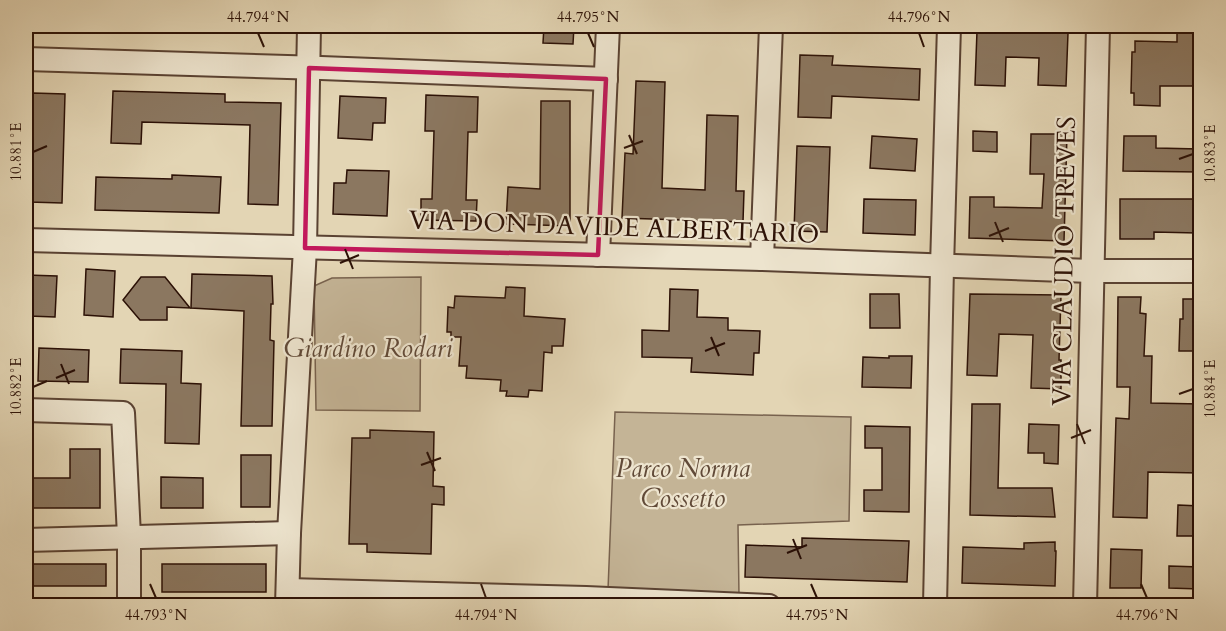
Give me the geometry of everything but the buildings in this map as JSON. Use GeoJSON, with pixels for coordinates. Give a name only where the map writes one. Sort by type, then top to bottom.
{"type":"FeatureCollection","features":[{"type":"Feature","properties":{"kind":"street"},"geometry":{"type":"LineString","coordinates":[[309,26],[305,248],[289,533],[288,598],[769,606]]}},
{"type":"Feature","properties":{"kind":"street"},"geometry":{"type":"LineString","coordinates":[[598,255],[608,26]]}},
{"type":"Feature","properties":{"kind":"street"},"geometry":{"type":"LineString","coordinates":[[762,259],[771,26]]}},
{"type":"Feature","properties":{"kind":"street"},"geometry":{"type":"LineString","coordinates":[[935,606],[949,26]]}},
{"type":"Feature","properties":{"kind":"street","name":"VIA CLAUDIO TREVES"},"geometry":{"type":"LineString","coordinates":[[1085,606],[1098,26]]}},
{"type":"Feature","properties":{"kind":"street"},"geometry":{"type":"LineString","coordinates":[[26,59],[606,79]]}},
{"type":"Feature","properties":{"kind":"street","name":"VIA DON DAVIDE ALBERTARIO"},"geometry":{"type":"LineString","coordinates":[[26,240],[762,259],[1091,271],[1200,271]]}},
{"type":"Feature","properties":{"kind":"street"},"geometry":{"type":"LineString","coordinates":[[26,410],[123,413],[129,536],[129,606]]}},
{"type":"Feature","properties":{"kind":"street"},"geometry":{"type":"LineString","coordinates":[[26,540],[289,533]]}},
{"type":"Feature","properties":{"kind":"highlighted area"},"geometry":{"type":"Polygon","coordinates":[[[309,68],[606,79],[598,255],[305,248],[309,68]]]}},
{"type":"Feature","properties":{"kind":"green space","name":"Giardino Rodari"},"geometry":{"type":"Polygon","coordinates":[[[421,277],[420,411],[316,410],[314,286],[332,278],[421,277]]]}},
{"type":"Feature","properties":{"kind":"green space","name":"Parco Norma Cossetto"},"geometry":{"type":"Polygon","coordinates":[[[615,412],[851,417],[849,521],[738,525],[739,595],[608,590],[615,412]]]}}]}
